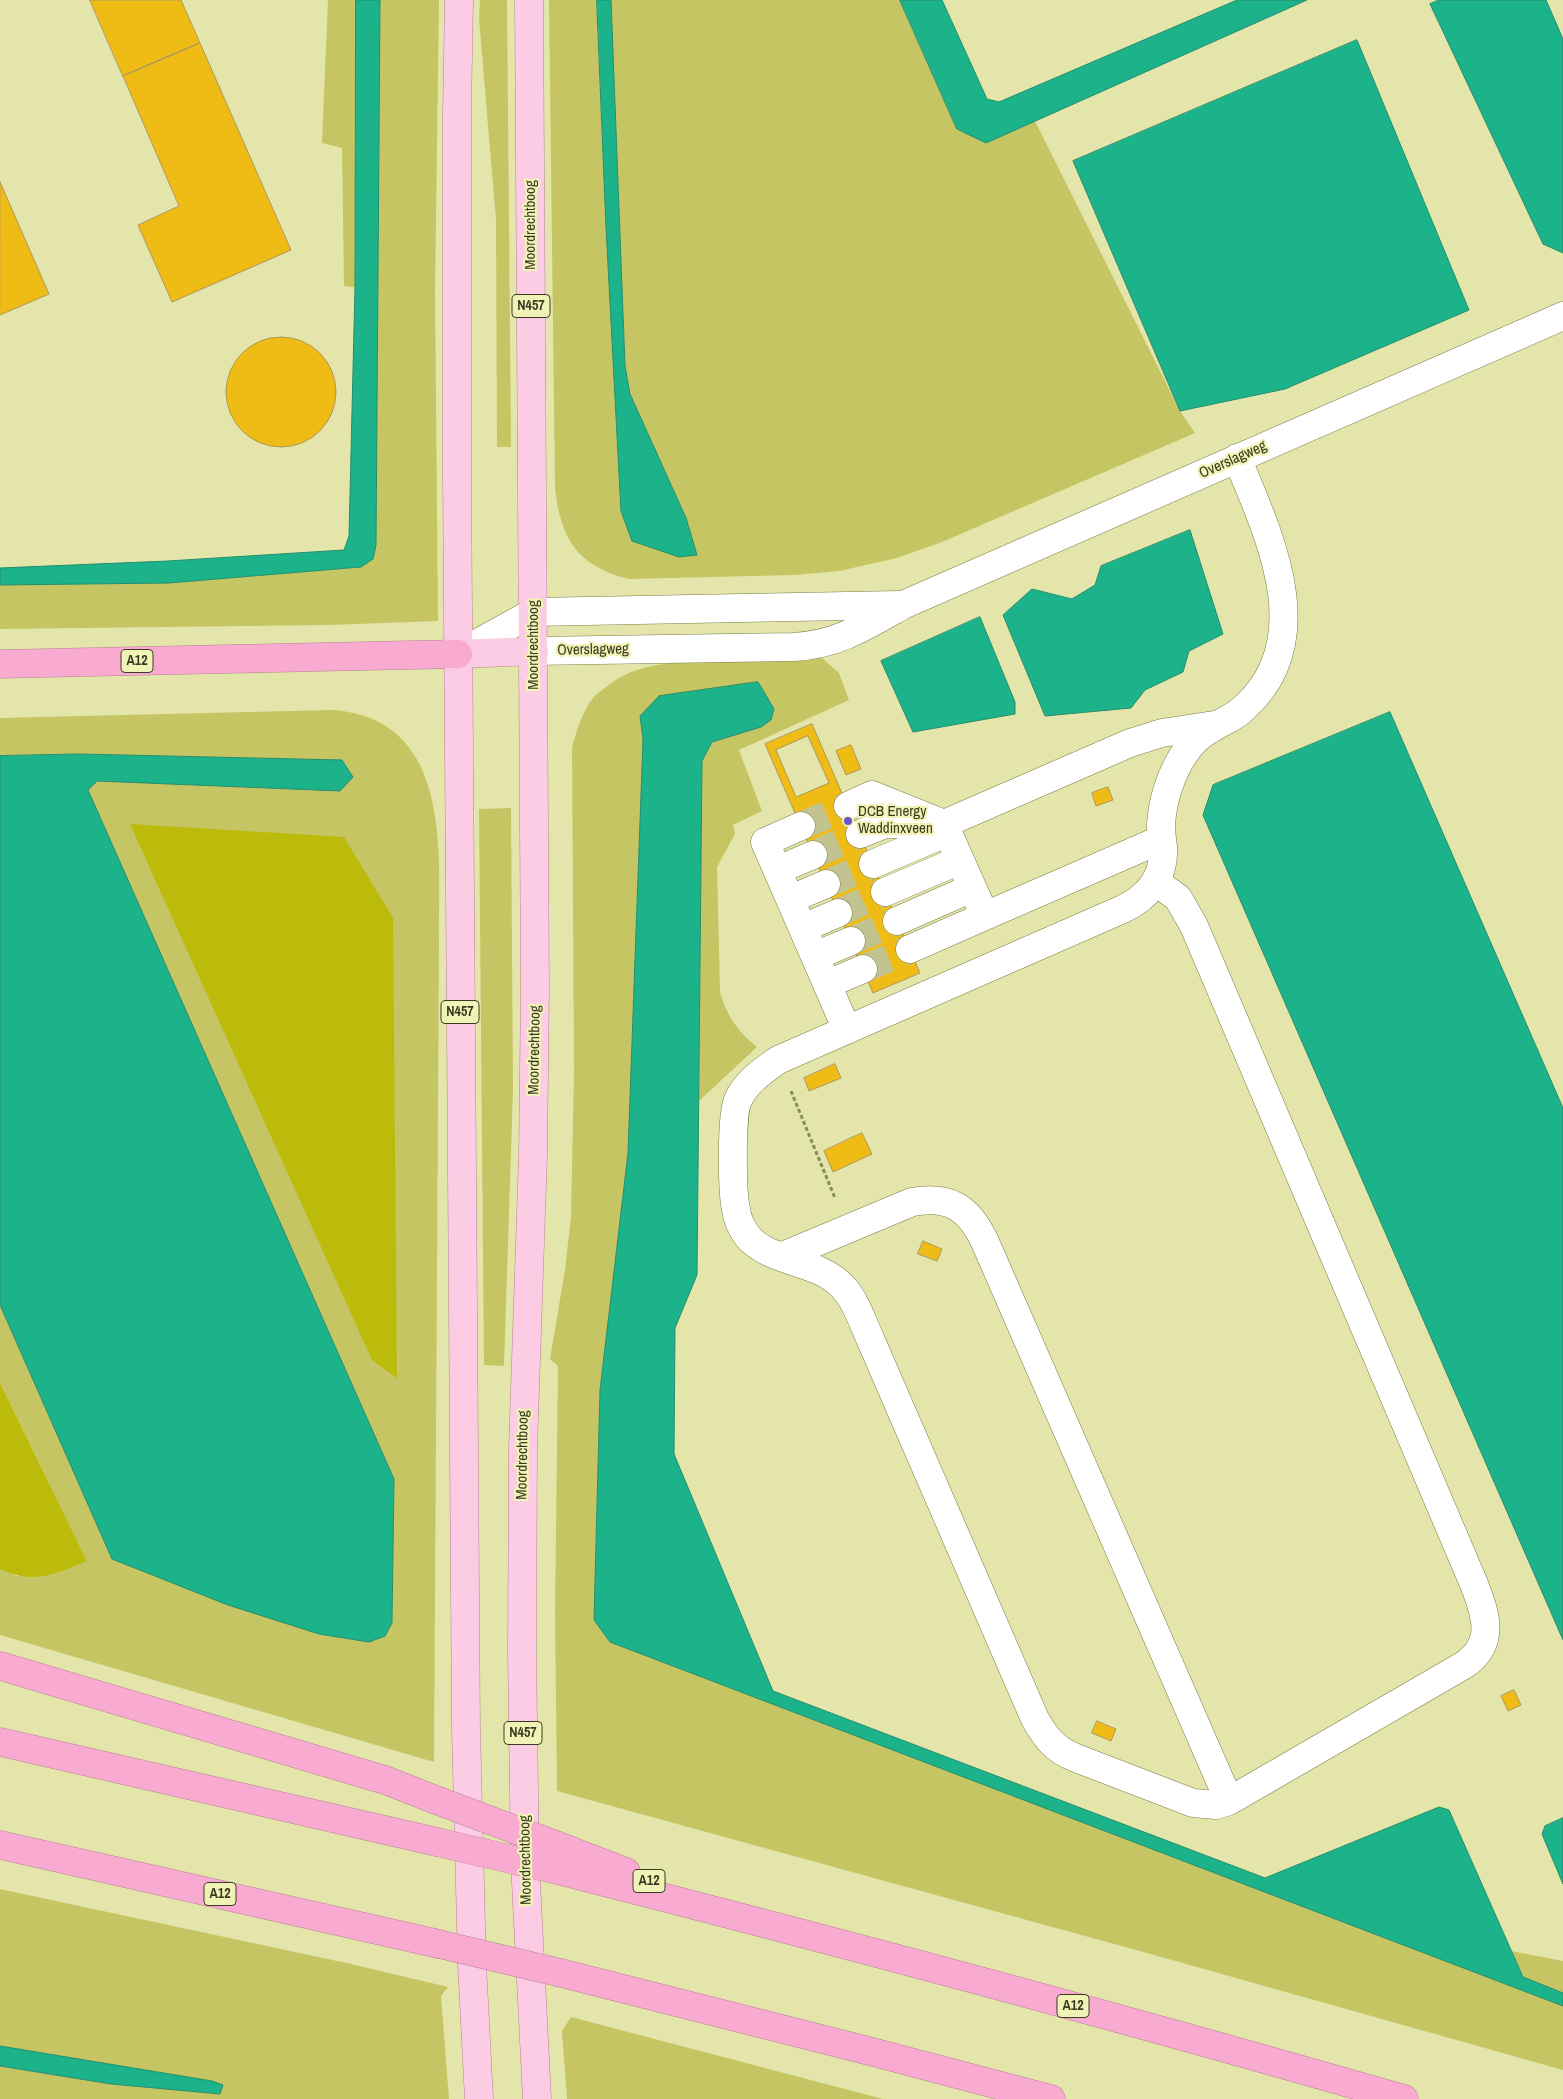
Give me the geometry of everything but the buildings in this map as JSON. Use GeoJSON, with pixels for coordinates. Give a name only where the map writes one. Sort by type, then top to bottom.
{"type":"FeatureCollection","features":[{"type":"Feature","properties":{"kind":"highway","name":"A12"},"geometry":{"type":"LineString","coordinates":[[0,664],[458,654]]}},
{"type":"Feature","properties":{"kind":"highway","name":"A12"},"geometry":{"type":"LineString","coordinates":[[0,1666],[385,1780],[436,1800],[556,1858],[741,1917],[1170,2032],[1404,2099]]}},
{"type":"Feature","properties":{"kind":"highway","name":"A12"},"geometry":{"type":"LineString","coordinates":[[0,1742],[437,1842],[556,1858]]}},
{"type":"Feature","properties":{"kind":"highway","name":"A12"},"geometry":{"type":"LineString","coordinates":[[0,1845],[561,1973],[1052,2099]]}},
{"type":"Feature","properties":{"kind":"main road","name":"N457"},"geometry":{"type":"LineString","coordinates":[[459,0],[457,113],[458,654],[466,1730],[472,1954],[479,2099]]}},
{"type":"Feature","properties":{"kind":"main road","name":"Moordrechtboog"},"geometry":{"type":"LineString","coordinates":[[529,0],[534,612],[534,1072],[523,1448],[522,1614],[525,1862],[537,2099]]}},
{"type":"Feature","properties":{"kind":"main road","name":"Overslagweg"},"geometry":{"type":"LineString","coordinates":[[458,654],[534,651]]}},
{"type":"Feature","properties":{"kind":"street","name":"Overslagweg"},"geometry":{"type":"LineString","coordinates":[[534,651],[806,646],[842,638],[903,605],[1563,316]]}},
{"type":"Feature","properties":{"kind":"street"},"geometry":{"type":"LineString","coordinates":[[1156,882],[1178,898],[1194,926],[1474,1584],[1481,1602],[1486,1630],[1481,1649],[1476,1656],[1464,1665],[1228,1801],[1216,1805],[1206,1805],[1179,1798],[1070,1756],[1055,1748],[1047,1739],[1031,1709],[855,1306],[846,1291],[831,1276],[783,1256],[750,1238],[739,1222],[734,1197],[736,1106],[740,1096],[750,1083],[778,1060],[1123,909],[1139,900],[1156,882],[1163,858],[1162,813],[1173,774],[1191,744],[1207,731],[1243,710],[1255,698],[1266,682],[1278,656],[1283,630],[1282,589],[1274,554],[1237,458]]}},
{"type":"Feature","properties":{"kind":"street","name":"Overslagweg"},"geometry":{"type":"LineString","coordinates":[[458,654],[534,612],[903,605]]}},
{"type":"Feature","properties":{"kind":"street"},"geometry":{"type":"LineString","coordinates":[[873,864],[1130,742],[1162,733],[1218,724]]}},
{"type":"Feature","properties":{"kind":"street"},"geometry":{"type":"LineString","coordinates":[[848,806],[872,796],[946,828],[985,916]]}},
{"type":"Feature","properties":{"kind":"street"},"geometry":{"type":"LineString","coordinates":[[860,834],[885,824],[946,828]]}},
{"type":"Feature","properties":{"kind":"street"},"geometry":{"type":"LineString","coordinates":[[801,826],[765,842],[847,1030]]}},
{"type":"Feature","properties":{"kind":"street"},"geometry":{"type":"LineString","coordinates":[[910,949],[1162,839]]}},
{"type":"Feature","properties":{"kind":"street"},"geometry":{"type":"LineString","coordinates":[[778,870],[813,855]]}},
{"type":"Feature","properties":{"kind":"street"},"geometry":{"type":"LineString","coordinates":[[885,892],[960,860]]}},
{"type":"Feature","properties":{"kind":"street"},"geometry":{"type":"LineString","coordinates":[[791,899],[826,884]]}},
{"type":"Feature","properties":{"kind":"street"},"geometry":{"type":"LineString","coordinates":[[898,921],[972,888]]}},
{"type":"Feature","properties":{"kind":"street"},"geometry":{"type":"LineString","coordinates":[[803,928],[838,913]]}},
{"type":"Feature","properties":{"kind":"street"},"geometry":{"type":"LineString","coordinates":[[815,956],[851,941]]}},
{"type":"Feature","properties":{"kind":"street"},"geometry":{"type":"LineString","coordinates":[[828,984],[863,969]]}},
{"type":"Feature","properties":{"kind":"street"},"geometry":{"type":"LineString","coordinates":[[783,1256],[912,1202],[925,1200],[946,1201],[962,1210],[975,1224],[985,1242],[1228,1801]]}},
{"type":"Feature","properties":{"kind":"path"},"geometry":{"type":"LineString","coordinates":[[778,1060],[847,1229]]}},
{"type":"Feature","properties":{"kind":"shaded area"},"geometry":{"type":"Polygon","coordinates":[[[328,0],[356,0],[355,287],[344,286],[342,148],[322,143],[328,0]]]}},
{"type":"Feature","properties":{"kind":"shaded area"},"geometry":{"type":"Polygon","coordinates":[[[356,0],[380,0],[376,545],[373,559],[361,567],[169,583],[0,585],[0,568],[168,561],[344,550],[349,536],[355,287],[356,0]]]}},
{"type":"Feature","properties":{"kind":"shaded area"},"geometry":{"type":"Polygon","coordinates":[[[380,0],[439,0],[435,292],[438,621],[329,625],[0,629],[0,585],[169,583],[361,567],[376,544],[380,0]]]}},
{"type":"Feature","properties":{"kind":"shaded area"},"geometry":{"type":"Polygon","coordinates":[[[480,0],[507,0],[511,447],[497,447],[496,220],[479,19],[480,0]]]}},
{"type":"Feature","properties":{"kind":"shaded area"},"geometry":{"type":"Polygon","coordinates":[[[549,0],[597,0],[606,227],[621,511],[632,541],[686,518],[630,394],[625,366],[611,0],[900,0],[957,129],[986,143],[1035,121],[1180,411],[1195,433],[942,542],[897,558],[839,571],[794,575],[629,579],[596,566],[584,558],[574,547],[561,521],[555,487],[549,0]]]}},
{"type":"Feature","properties":{"kind":"shaded area"},"geometry":{"type":"Polygon","coordinates":[[[597,0],[611,0],[625,366],[630,394],[686,518],[697,555],[679,557],[632,541],[621,511],[606,227],[597,0]]]}},
{"type":"Feature","properties":{"kind":"shaded area"},"geometry":{"type":"Polygon","coordinates":[[[900,0],[942,0],[987,99],[999,102],[1237,0],[1307,0],[986,143],[957,129],[900,0]]]}},
{"type":"Feature","properties":{"kind":"shaded area"},"geometry":{"type":"Polygon","coordinates":[[[1439,0],[1546,0],[1563,39],[1563,253],[1543,244],[1430,4],[1439,0]]]}},
{"type":"Feature","properties":{"kind":"shaded area"},"geometry":{"type":"Polygon","coordinates":[[[1357,40],[1469,310],[1285,389],[1180,411],[1073,161],[1357,40]]]}},
{"type":"Feature","properties":{"kind":"shaded area"},"geometry":{"type":"Polygon","coordinates":[[[1190,530],[1223,634],[1189,651],[1183,672],[1145,690],[1131,708],[1045,716],[1003,615],[1032,589],[1072,599],[1095,585],[1101,566],[1190,530]]]}},
{"type":"Feature","properties":{"kind":"shaded area"},"geometry":{"type":"Polygon","coordinates":[[[980,617],[1015,702],[1015,714],[913,732],[881,661],[980,617]]]}},
{"type":"Feature","properties":{"kind":"shaded area"},"geometry":{"type":"Polygon","coordinates":[[[821,657],[839,673],[849,700],[739,750],[762,811],[733,825],[735,834],[717,867],[720,992],[726,1009],[734,1023],[757,1047],[699,1101],[702,761],[712,742],[761,727],[771,720],[774,709],[640,716],[643,739],[628,1153],[600,1390],[594,1620],[610,1642],[1563,2006],[1563,2070],[1147,1953],[557,1791],[555,1613],[558,1366],[550,1359],[565,1270],[571,1216],[574,1071],[572,747],[589,703],[620,677],[636,670],[672,663],[821,657]]]}},
{"type":"Feature","properties":{"kind":"shaded area"},"geometry":{"type":"Polygon","coordinates":[[[758,682],[774,709],[771,720],[761,727],[712,742],[702,761],[697,1275],[675,1328],[674,1454],[773,1691],[1265,1878],[1439,1807],[1449,1810],[1523,1977],[1563,1993],[1563,2006],[610,1642],[594,1620],[600,1390],[628,1153],[643,739],[640,716],[659,696],[758,682]]]}},
{"type":"Feature","properties":{"kind":"shaded area"},"geometry":{"type":"Polygon","coordinates":[[[332,710],[371,719],[400,737],[419,763],[431,795],[437,831],[439,905],[434,1762],[0,1635],[0,1569],[17,1576],[87,1561],[0,1383],[0,1306],[112,1559],[385,1636],[392,1623],[394,1479],[88,790],[96,781],[353,777],[342,760],[79,754],[0,756],[0,718],[332,710]]]}},
{"type":"Feature","properties":{"kind":"shaded area"},"geometry":{"type":"Polygon","coordinates":[[[1390,712],[1563,1108],[1563,1640],[1203,815],[1213,785],[1390,712]]]}},
{"type":"Feature","properties":{"kind":"shaded area"},"geometry":{"type":"Polygon","coordinates":[[[79,754],[342,760],[353,777],[340,791],[97,781],[88,790],[394,1479],[392,1623],[385,1636],[369,1642],[319,1634],[228,1605],[112,1559],[0,1305],[0,756],[79,754]]]}},
{"type":"Feature","properties":{"kind":"shaded area"},"geometry":{"type":"Polygon","coordinates":[[[511,808],[513,1089],[504,1366],[484,1365],[479,809],[511,808]]]}},
{"type":"Feature","properties":{"kind":"shaded area"},"geometry":{"type":"Polygon","coordinates":[[[130,824],[344,837],[393,918],[397,1378],[372,1360],[130,824]]]}},
{"type":"Feature","properties":{"kind":"shaded area"},"geometry":{"type":"Polygon","coordinates":[[[0,1383],[87,1561],[65,1570],[34,1577],[12,1574],[0,1569],[0,1383]]]}},
{"type":"Feature","properties":{"kind":"shaded area"},"geometry":{"type":"Polygon","coordinates":[[[1563,1818],[1563,1884],[1542,1834],[1545,1826],[1563,1818]]]}},
{"type":"Feature","properties":{"kind":"shaded area"},"geometry":{"type":"Polygon","coordinates":[[[0,1889],[351,1964],[448,1987],[441,1996],[449,2099],[0,2099],[0,2066],[111,2084],[220,2094],[223,2085],[211,2081],[0,2046],[0,1889]]]}},
{"type":"Feature","properties":{"kind":"shaded area"},"geometry":{"type":"Polygon","coordinates":[[[1511,1951],[1563,1961],[1563,1993],[1523,1977],[1511,1951]]]}},
{"type":"Feature","properties":{"kind":"shaded area"},"geometry":{"type":"Polygon","coordinates":[[[571,2017],[883,2099],[567,2099],[562,2031],[571,2017]]]}},
{"type":"Feature","properties":{"kind":"shaded area"},"geometry":{"type":"Polygon","coordinates":[[[0,2046],[212,2081],[223,2085],[220,2094],[111,2084],[0,2066],[0,2046]]]}},
{"type":"Feature","properties":{"kind":"tunnel"},"geometry":{"type":"LineString","coordinates":[[801,826],[848,806]]}},
{"type":"Feature","properties":{"kind":"tunnel"},"geometry":{"type":"LineString","coordinates":[[813,855],[860,834]]}},
{"type":"Feature","properties":{"kind":"tunnel"},"geometry":{"type":"LineString","coordinates":[[826,884],[873,864]]}},
{"type":"Feature","properties":{"kind":"tunnel"},"geometry":{"type":"LineString","coordinates":[[838,913],[885,892]]}},
{"type":"Feature","properties":{"kind":"tunnel"},"geometry":{"type":"LineString","coordinates":[[851,941],[897,921]]}},
{"type":"Feature","properties":{"kind":"tunnel"},"geometry":{"type":"LineString","coordinates":[[863,969],[910,949]]}},
{"type":"Feature","properties":{"kind":"place","name":"DCB Energy Waddinxveen"},"geometry":{"type":"Point","coordinates":[848,821]}}]}
